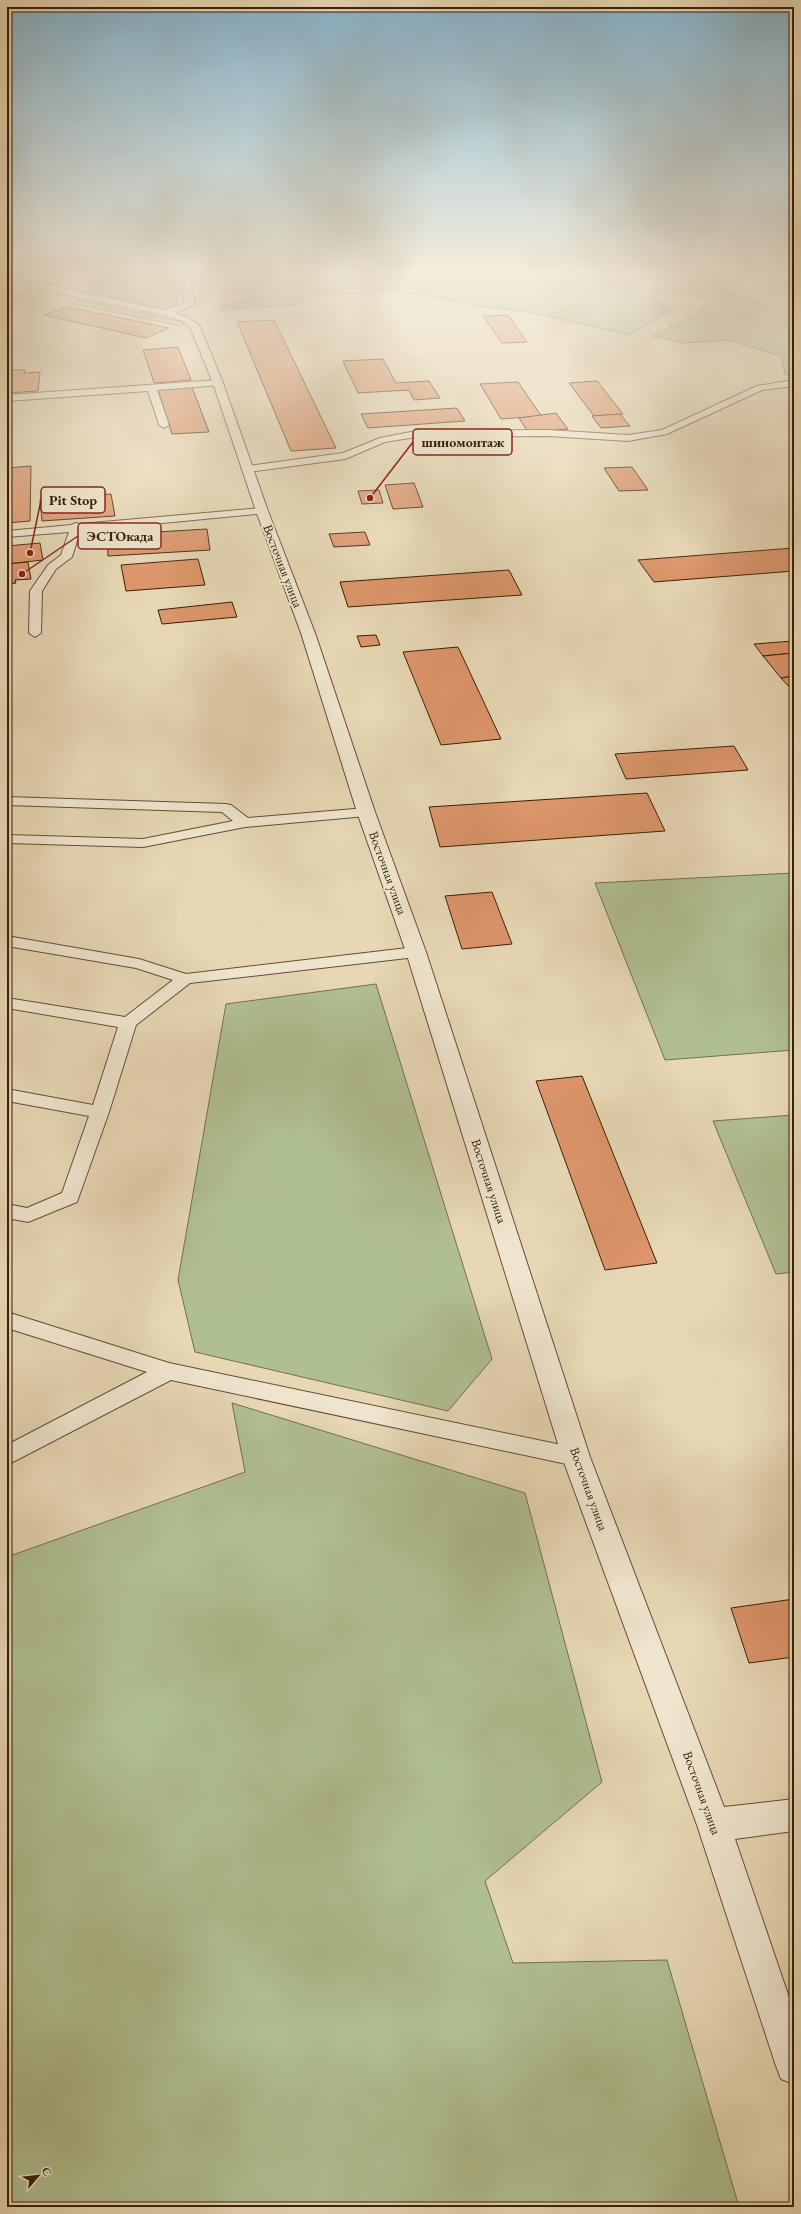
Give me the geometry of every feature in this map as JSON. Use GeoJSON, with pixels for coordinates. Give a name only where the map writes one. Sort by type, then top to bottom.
{"type":"FeatureCollection","features":[{"type":"Feature","properties":{"kind":"street","name":"Восточная улица"},"geometry":{"type":"LineString","coordinates":[[214,373],[262,511],[308,633],[366,812],[416,952],[576,1456],[714,1825],[794,2066]]}},
{"type":"Feature","properties":{"kind":"street"},"geometry":{"type":"LineString","coordinates":[[714,1825],[794,1815]]}},
{"type":"Feature","properties":{"kind":"lane"},"geometry":{"type":"LineString","coordinates":[[7,398],[218,383]]}},
{"type":"Feature","properties":{"kind":"lane"},"geometry":{"type":"LineString","coordinates":[[248,469],[345,456],[383,440],[416,434],[548,433],[628,438],[650,435],[664,432],[760,388],[794,383]]}},
{"type":"Feature","properties":{"kind":"lane"},"geometry":{"type":"LineString","coordinates":[[152,388],[164,425]]}},
{"type":"Feature","properties":{"kind":"lane"},"geometry":{"type":"LineString","coordinates":[[7,534],[76,526],[262,511]]}},
{"type":"Feature","properties":{"kind":"lane"},"geometry":{"type":"LineString","coordinates":[[34,633],[36,591],[52,567],[66,557],[76,526]]}},
{"type":"Feature","properties":{"kind":"lane"},"geometry":{"type":"LineString","coordinates":[[7,801],[226,808],[245,824]]}},
{"type":"Feature","properties":{"kind":"lane"},"geometry":{"type":"LineString","coordinates":[[7,839],[143,843],[245,824],[366,812]]}},
{"type":"Feature","properties":{"kind":"lane"},"geometry":{"type":"LineString","coordinates":[[7,941],[139,964],[185,980],[416,952]]}},
{"type":"Feature","properties":{"kind":"lane"},"geometry":{"type":"LineString","coordinates":[[7,1211],[28,1215],[70,1197],[100,1112],[128,1023],[185,980]]}},
{"type":"Feature","properties":{"kind":"lane"},"geometry":{"type":"LineString","coordinates":[[7,1003],[128,1023]]}},
{"type":"Feature","properties":{"kind":"lane"},"geometry":{"type":"LineString","coordinates":[[7,1096],[100,1112]]}},
{"type":"Feature","properties":{"kind":"lane"},"geometry":{"type":"LineString","coordinates":[[7,1320],[170,1371],[576,1456]]}},
{"type":"Feature","properties":{"kind":"lane"},"geometry":{"type":"LineString","coordinates":[[7,1456],[170,1371]]}},
{"type":"Feature","properties":{"kind":"green space"},"geometry":{"type":"Polygon","coordinates":[[[794,373],[794,376],[785,374],[794,373]]]}},
{"type":"Feature","properties":{"kind":"green space"},"geometry":{"type":"Polygon","coordinates":[[[794,873],[794,1050],[665,1060],[595,883],[794,873]]]}},
{"type":"Feature","properties":{"kind":"green space"},"geometry":{"type":"Polygon","coordinates":[[[376,984],[492,1359],[448,1411],[195,1352],[178,1280],[226,1004],[376,984]]]}},
{"type":"Feature","properties":{"kind":"green space"},"geometry":{"type":"Polygon","coordinates":[[[794,1115],[794,1272],[776,1274],[713,1121],[794,1115]]]}},
{"type":"Feature","properties":{"kind":"green space"},"geometry":{"type":"Polygon","coordinates":[[[232,1403],[525,1493],[602,1782],[485,1881],[513,1963],[667,1960],[739,2207],[7,2207],[7,1557],[245,1472],[232,1403]]]}},
{"type":"Feature","properties":{"kind":"building"},"geometry":{"type":"Polygon","coordinates":[[[7,373],[40,373],[38,391],[7,393],[7,373]]]}},
{"type":"Feature","properties":{"kind":"building"},"geometry":{"type":"Polygon","coordinates":[[[151,373],[188,373],[191,380],[154,383],[151,373]]]}},
{"type":"Feature","properties":{"kind":"building"},"geometry":{"type":"Polygon","coordinates":[[[258,373],[300,373],[336,448],[291,451],[258,373]]]}},
{"type":"Feature","properties":{"kind":"building"},"geometry":{"type":"Polygon","coordinates":[[[349,373],[391,373],[396,383],[429,381],[440,398],[414,400],[409,390],[358,393],[349,373]]]}},
{"type":"Feature","properties":{"kind":"building"},"geometry":{"type":"Polygon","coordinates":[[[597,381],[623,414],[594,416],[569,383],[597,381]]]}},
{"type":"Feature","properties":{"kind":"building"},"geometry":{"type":"Polygon","coordinates":[[[518,382],[542,416],[501,419],[480,384],[518,382]]]}},
{"type":"Feature","properties":{"kind":"building"},"geometry":{"type":"Polygon","coordinates":[[[192,387],[209,432],[172,434],[158,390],[192,387]]]}},
{"type":"Feature","properties":{"kind":"building"},"geometry":{"type":"Polygon","coordinates":[[[457,408],[465,421],[368,428],[361,414],[457,408]]]}},
{"type":"Feature","properties":{"kind":"building"},"geometry":{"type":"Polygon","coordinates":[[[556,413],[568,429],[528,432],[519,418],[556,413]]]}},
{"type":"Feature","properties":{"kind":"building"},"geometry":{"type":"Polygon","coordinates":[[[620,414],[630,426],[601,428],[592,416],[620,414]]]}},
{"type":"Feature","properties":{"kind":"building"},"geometry":{"type":"Polygon","coordinates":[[[31,466],[30,521],[7,523],[7,468],[31,466]]]}},
{"type":"Feature","properties":{"kind":"building"},"geometry":{"type":"Polygon","coordinates":[[[632,467],[648,490],[619,491],[604,468],[632,467]]]}},
{"type":"Feature","properties":{"kind":"building"},"geometry":{"type":"Polygon","coordinates":[[[414,483],[423,507],[393,509],[385,485],[414,483]]]}},
{"type":"Feature","properties":{"kind":"building"},"geometry":{"type":"Polygon","coordinates":[[[379,490],[383,503],[362,504],[358,491],[379,490]]]}},
{"type":"Feature","properties":{"kind":"building"},"geometry":{"type":"Polygon","coordinates":[[[111,494],[115,516],[42,521],[40,499],[111,494]]]}},
{"type":"Feature","properties":{"kind":"building"},"geometry":{"type":"Polygon","coordinates":[[[207,529],[210,550],[108,556],[107,535],[207,529]]]}},
{"type":"Feature","properties":{"kind":"building"},"geometry":{"type":"Polygon","coordinates":[[[365,532],[370,545],[334,547],[329,534],[365,532]]]}},
{"type":"Feature","properties":{"kind":"building"},"geometry":{"type":"Polygon","coordinates":[[[40,543],[43,560],[7,564],[7,546],[40,543]]]}},
{"type":"Feature","properties":{"kind":"building"},"geometry":{"type":"Polygon","coordinates":[[[794,548],[794,571],[654,582],[638,560],[794,548]]]}},
{"type":"Feature","properties":{"kind":"building"},"geometry":{"type":"Polygon","coordinates":[[[198,559],[205,585],[126,591],[121,565],[198,559]]]}},
{"type":"Feature","properties":{"kind":"building"},"geometry":{"type":"Polygon","coordinates":[[[28,562],[31,579],[15,580],[16,583],[7,584],[7,564],[28,562]]]}},
{"type":"Feature","properties":{"kind":"building"},"geometry":{"type":"Polygon","coordinates":[[[509,570],[522,595],[348,607],[340,582],[509,570]]]}},
{"type":"Feature","properties":{"kind":"building"},"geometry":{"type":"Polygon","coordinates":[[[232,602],[237,617],[162,624],[158,610],[232,602]]]}},
{"type":"Feature","properties":{"kind":"building"},"geometry":{"type":"Polygon","coordinates":[[[376,635],[380,645],[361,647],[357,636],[376,635]]]}},
{"type":"Feature","properties":{"kind":"building"},"geometry":{"type":"Polygon","coordinates":[[[794,641],[794,653],[763,656],[754,644],[794,641]]]}},
{"type":"Feature","properties":{"kind":"building"},"geometry":{"type":"Polygon","coordinates":[[[458,647],[501,739],[441,745],[403,652],[458,647]]]}},
{"type":"Feature","properties":{"kind":"building"},"geometry":{"type":"Polygon","coordinates":[[[794,653],[794,676],[781,678],[763,656],[794,653]]]}},
{"type":"Feature","properties":{"kind":"building"},"geometry":{"type":"Polygon","coordinates":[[[794,676],[794,690],[792,690],[781,678],[794,676]]]}},
{"type":"Feature","properties":{"kind":"building"},"geometry":{"type":"Polygon","coordinates":[[[734,746],[748,770],[626,779],[615,754],[734,746]]]}},
{"type":"Feature","properties":{"kind":"building"},"geometry":{"type":"Polygon","coordinates":[[[647,793],[665,831],[440,847],[429,807],[647,793]]]}},
{"type":"Feature","properties":{"kind":"building"},"geometry":{"type":"Polygon","coordinates":[[[492,892],[512,944],[462,949],[445,896],[492,892]]]}},
{"type":"Feature","properties":{"kind":"building"},"geometry":{"type":"Polygon","coordinates":[[[582,1076],[657,1263],[605,1270],[536,1081],[582,1076]]]}},
{"type":"Feature","properties":{"kind":"building"},"geometry":{"type":"Polygon","coordinates":[[[794,1599],[794,1657],[749,1663],[731,1608],[794,1599]]]}},
{"type":"Feature","properties":{"kind":"place","name":"шиномонтаж"},"geometry":{"type":"Point","coordinates":[370,498]}},
{"type":"Feature","properties":{"kind":"place","name":"Pit Stop"},"geometry":{"type":"Point","coordinates":[30,553]}},
{"type":"Feature","properties":{"kind":"place","name":"ЭСТОкада"},"geometry":{"type":"Point","coordinates":[22,574]}}]}
